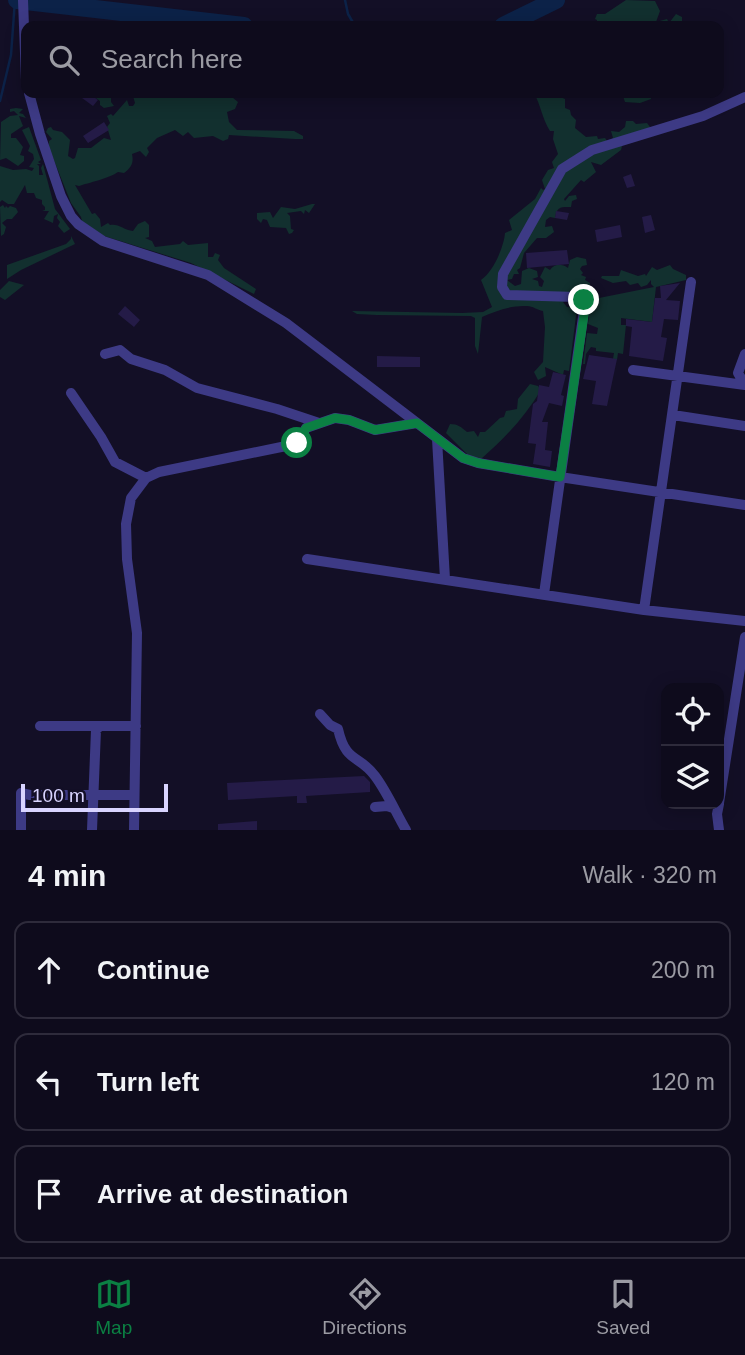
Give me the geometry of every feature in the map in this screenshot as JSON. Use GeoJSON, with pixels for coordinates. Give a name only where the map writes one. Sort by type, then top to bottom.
{"type":"FeatureCollection","features":[{"type":"Feature","properties":{"kind":"street"},"geometry":{"type":"LineString","coordinates":[[23,0],[24,21]]}},
{"type":"Feature","properties":{"kind":"street"},"geometry":{"type":"LineString","coordinates":[[544,594],[585,303],[577,297],[507,295],[502,287],[503,274],[562,169],[592,150],[703,116],[745,97]]}},
{"type":"Feature","properties":{"kind":"street"},"geometry":{"type":"LineString","coordinates":[[30,98],[61,196],[78,224],[103,241],[208,275],[286,323],[463,458],[560,477],[745,505]]}},
{"type":"Feature","properties":{"kind":"street"},"geometry":{"type":"LineString","coordinates":[[644,610],[663,493],[691,282]]}},
{"type":"Feature","properties":{"kind":"street"},"geometry":{"type":"LineString","coordinates":[[105,354],[120,350],[131,359],[165,370],[197,388],[319,423]]}},
{"type":"Feature","properties":{"kind":"street"},"geometry":{"type":"LineString","coordinates":[[633,370],[745,385],[738,373],[745,354]]}},
{"type":"Feature","properties":{"kind":"street"},"geometry":{"type":"LineString","coordinates":[[71,393],[102,437],[115,462],[146,478]]}},
{"type":"Feature","properties":{"kind":"street"},"geometry":{"type":"LineString","coordinates":[[673,415],[745,426]]}},
{"type":"Feature","properties":{"kind":"street"},"geometry":{"type":"LineString","coordinates":[[134,830],[137,633],[127,559],[126,524],[131,498],[146,478],[159,472],[292,446],[297,443],[306,428],[335,418],[349,420],[375,430],[417,423]]}},
{"type":"Feature","properties":{"kind":"street"},"geometry":{"type":"LineString","coordinates":[[437,439],[445,579]]}},
{"type":"Feature","properties":{"kind":"street"},"geometry":{"type":"LineString","coordinates":[[307,559],[644,610],[745,621]]}},
{"type":"Feature","properties":{"kind":"street"},"geometry":{"type":"LineString","coordinates":[[724,780],[739,710],[745,637]]}},
{"type":"Feature","properties":{"kind":"street"},"geometry":{"type":"LineString","coordinates":[[320,714],[338,729],[342,745],[348,754],[375,775],[406,830]]}},
{"type":"Feature","properties":{"kind":"street"},"geometry":{"type":"LineString","coordinates":[[40,726],[136,726]]}},
{"type":"Feature","properties":{"kind":"street"},"geometry":{"type":"LineString","coordinates":[[92,830],[95,728]]}},
{"type":"Feature","properties":{"kind":"street"},"geometry":{"type":"LineString","coordinates":[[21,830],[21,793],[134,795]]}},
{"type":"Feature","properties":{"kind":"street"},"geometry":{"type":"LineString","coordinates":[[375,807],[393,808]]}},
{"type":"Feature","properties":{"kind":"street"},"geometry":{"type":"LineString","coordinates":[[719,809],[719,830]]}},
{"type":"Feature","properties":{"kind":"green space"},"geometry":{"type":"Polygon","coordinates":[[[626,0],[655,1],[660,11],[656,21],[595,19],[597,14],[605,14],[626,0]]]}},
{"type":"Feature","properties":{"kind":"green space"},"geometry":{"type":"Polygon","coordinates":[[[676,14],[682,17],[682,21],[671,21],[676,14]]]}},
{"type":"Feature","properties":{"kind":"green space"},"geometry":{"type":"Polygon","coordinates":[[[96,98],[111,98],[114,106],[104,108],[96,98]]]}},
{"type":"Feature","properties":{"kind":"green space"},"geometry":{"type":"Polygon","coordinates":[[[134,98],[233,98],[238,102],[235,109],[227,112],[229,122],[237,130],[294,131],[303,136],[303,139],[295,139],[229,135],[228,139],[223,141],[213,136],[194,138],[188,132],[183,136],[175,130],[157,138],[147,148],[149,152],[146,157],[140,151],[132,154],[131,165],[124,173],[118,172],[99,180],[75,185],[92,214],[95,213],[100,219],[101,227],[108,223],[133,231],[138,224],[145,221],[149,225],[149,237],[145,238],[152,241],[155,247],[180,244],[183,241],[188,245],[208,243],[208,257],[213,257],[215,253],[220,255],[218,260],[224,268],[256,289],[254,294],[191,263],[104,236],[82,221],[71,203],[49,148],[49,141],[52,139],[46,132],[51,127],[70,140],[68,156],[73,159],[78,148],[91,148],[104,138],[111,140],[107,116],[113,116],[127,100],[129,106],[135,103],[134,98]]]}},
{"type":"Feature","properties":{"kind":"green space"},"geometry":{"type":"Polygon","coordinates":[[[536,98],[565,99],[565,108],[570,110],[576,120],[575,128],[586,137],[597,136],[598,139],[605,138],[607,141],[613,138],[611,131],[619,132],[625,127],[626,121],[647,123],[650,127],[622,146],[621,150],[601,165],[591,162],[596,172],[584,182],[581,180],[564,199],[565,201],[569,196],[576,195],[577,199],[572,201],[571,207],[560,208],[555,218],[546,220],[545,227],[552,226],[554,232],[546,238],[537,238],[524,253],[517,270],[519,274],[514,274],[512,279],[507,280],[515,286],[521,284],[522,271],[529,268],[537,271],[538,277],[532,279],[538,281],[542,287],[544,281],[540,277],[545,267],[550,270],[559,265],[568,268],[570,260],[577,257],[586,259],[587,265],[580,269],[583,273],[581,275],[586,277],[585,280],[590,286],[584,291],[580,290],[579,296],[563,302],[567,307],[577,308],[569,371],[564,370],[563,375],[545,367],[546,376],[538,380],[534,372],[543,362],[545,327],[543,311],[533,307],[510,307],[482,317],[478,354],[475,346],[475,318],[471,316],[377,315],[357,314],[352,311],[462,313],[483,312],[492,307],[481,280],[498,258],[505,233],[512,230],[509,220],[535,199],[541,188],[545,189],[542,180],[548,170],[554,168],[552,162],[558,154],[553,139],[554,131],[550,131],[536,98]]]}},
{"type":"Feature","properties":{"kind":"green space"},"geometry":{"type":"Polygon","coordinates":[[[624,98],[651,99],[640,103],[625,102],[624,98]]]}},
{"type":"Feature","properties":{"kind":"green space"},"geometry":{"type":"Polygon","coordinates":[[[10,109],[23,109],[19,113],[26,118],[19,116],[23,126],[11,134],[11,138],[16,138],[23,147],[20,155],[24,156],[24,161],[18,166],[6,158],[0,160],[1,122],[10,116],[18,115],[14,111],[10,112],[10,109]]]}},
{"type":"Feature","properties":{"kind":"green space"},"geometry":{"type":"Polygon","coordinates":[[[29,127],[41,160],[38,162],[41,164],[37,164],[39,175],[43,175],[43,164],[55,209],[70,229],[64,233],[58,226],[58,214],[54,216],[53,223],[44,219],[49,211],[42,211],[45,207],[42,200],[36,198],[34,193],[27,193],[25,185],[14,204],[2,200],[0,202],[0,166],[13,170],[32,171],[34,168],[29,167],[34,159],[33,154],[28,151],[30,146],[22,130],[29,127]]]}},
{"type":"Feature","properties":{"kind":"green space"},"geometry":{"type":"Polygon","coordinates":[[[315,204],[309,213],[305,210],[304,214],[301,211],[287,213],[290,216],[291,229],[294,230],[289,234],[286,228],[270,227],[267,220],[263,219],[261,223],[257,219],[257,213],[270,212],[273,218],[281,207],[295,209],[315,204]]]}},
{"type":"Feature","properties":{"kind":"green space"},"geometry":{"type":"Polygon","coordinates":[[[3,205],[5,208],[16,208],[18,212],[12,219],[2,223],[6,227],[1,236],[0,207],[3,205]]]}},
{"type":"Feature","properties":{"kind":"green space"},"geometry":{"type":"Polygon","coordinates":[[[71,236],[75,244],[7,279],[7,265],[66,244],[71,236]]]}},
{"type":"Feature","properties":{"kind":"green space"},"geometry":{"type":"Polygon","coordinates":[[[670,265],[686,275],[686,280],[656,287],[652,322],[621,318],[621,325],[626,325],[623,354],[618,353],[617,360],[613,359],[614,353],[596,351],[596,348],[591,347],[583,364],[587,333],[597,334],[598,328],[588,324],[590,305],[598,305],[599,298],[654,287],[651,280],[641,287],[638,283],[630,285],[626,281],[613,283],[601,278],[602,276],[619,276],[621,270],[646,276],[652,267],[657,270],[670,265]]]}},
{"type":"Feature","properties":{"kind":"green space"},"geometry":{"type":"Polygon","coordinates":[[[9,281],[24,285],[5,300],[0,297],[0,290],[9,281]]]}},
{"type":"Feature","properties":{"kind":"green space"},"geometry":{"type":"Polygon","coordinates":[[[530,384],[541,390],[535,400],[480,460],[467,454],[446,433],[450,424],[453,424],[467,432],[474,431],[478,437],[480,432],[485,432],[504,417],[506,411],[517,409],[518,399],[530,384]]]}},
{"type":"Feature","properties":{"kind":"building"},"geometry":{"type":"Polygon","coordinates":[[[82,98],[95,98],[98,100],[93,106],[82,98]]]}},
{"type":"Feature","properties":{"kind":"building"},"geometry":{"type":"Polygon","coordinates":[[[104,122],[109,130],[88,143],[83,136],[104,122]]]}},
{"type":"Feature","properties":{"kind":"building"},"geometry":{"type":"Polygon","coordinates":[[[631,174],[635,186],[627,188],[623,177],[631,174]]]}},
{"type":"Feature","properties":{"kind":"building"},"geometry":{"type":"Polygon","coordinates":[[[556,211],[569,213],[567,220],[555,218],[556,211]]]}},
{"type":"Feature","properties":{"kind":"building"},"geometry":{"type":"Polygon","coordinates":[[[651,215],[655,230],[645,233],[642,217],[651,215]]]}},
{"type":"Feature","properties":{"kind":"building"},"geometry":{"type":"Polygon","coordinates":[[[620,225],[622,237],[597,242],[595,230],[620,225]]]}},
{"type":"Feature","properties":{"kind":"building"},"geometry":{"type":"Polygon","coordinates":[[[567,250],[569,264],[527,268],[526,253],[567,250]]]}},
{"type":"Feature","properties":{"kind":"building"},"geometry":{"type":"Polygon","coordinates":[[[680,283],[666,300],[680,301],[678,320],[664,319],[661,337],[667,338],[663,361],[629,356],[632,327],[626,326],[626,319],[652,322],[655,298],[661,298],[660,286],[680,283]]]}},
{"type":"Feature","properties":{"kind":"building"},"geometry":{"type":"Polygon","coordinates":[[[125,306],[140,320],[134,327],[118,314],[125,306]]]}},
{"type":"Feature","properties":{"kind":"building"},"geometry":{"type":"Polygon","coordinates":[[[589,355],[617,359],[607,406],[592,404],[596,381],[583,379],[589,355]]]}},
{"type":"Feature","properties":{"kind":"building"},"geometry":{"type":"Polygon","coordinates":[[[377,356],[420,357],[420,367],[377,367],[377,356]]]}},
{"type":"Feature","properties":{"kind":"building"},"geometry":{"type":"Polygon","coordinates":[[[553,372],[566,375],[561,395],[564,396],[562,406],[549,403],[542,422],[548,422],[545,450],[552,451],[550,467],[533,464],[536,444],[528,443],[533,404],[537,401],[539,385],[549,387],[553,372]]]}},
{"type":"Feature","properties":{"kind":"building"},"geometry":{"type":"Polygon","coordinates":[[[364,776],[370,782],[370,792],[306,796],[307,803],[297,803],[297,796],[228,800],[227,783],[364,776]]]}},
{"type":"Feature","properties":{"kind":"building"},"geometry":{"type":"Polygon","coordinates":[[[257,821],[257,830],[218,830],[218,824],[257,821]]]}},
{"type":"Feature","properties":{"kind":"waterway"},"geometry":{"type":"LineString","coordinates":[[0,101],[11,55],[15,0]]}},
{"type":"Feature","properties":{"kind":"waterway"},"geometry":{"type":"LineString","coordinates":[[17,0],[200,21]]}},
{"type":"Feature","properties":{"kind":"waterway"},"geometry":{"type":"LineString","coordinates":[[345,0],[352,21]]}},
{"type":"Feature","properties":{"kind":"waterway"},"geometry":{"type":"LineString","coordinates":[[513,21],[556,0]]}},
{"type":"Feature","properties":{"kind":"route"},"geometry":{"type":"LineString","coordinates":[[297,443],[306,428],[335,418],[349,420],[375,430],[417,423],[463,458],[560,477],[584,300]]}}]}
